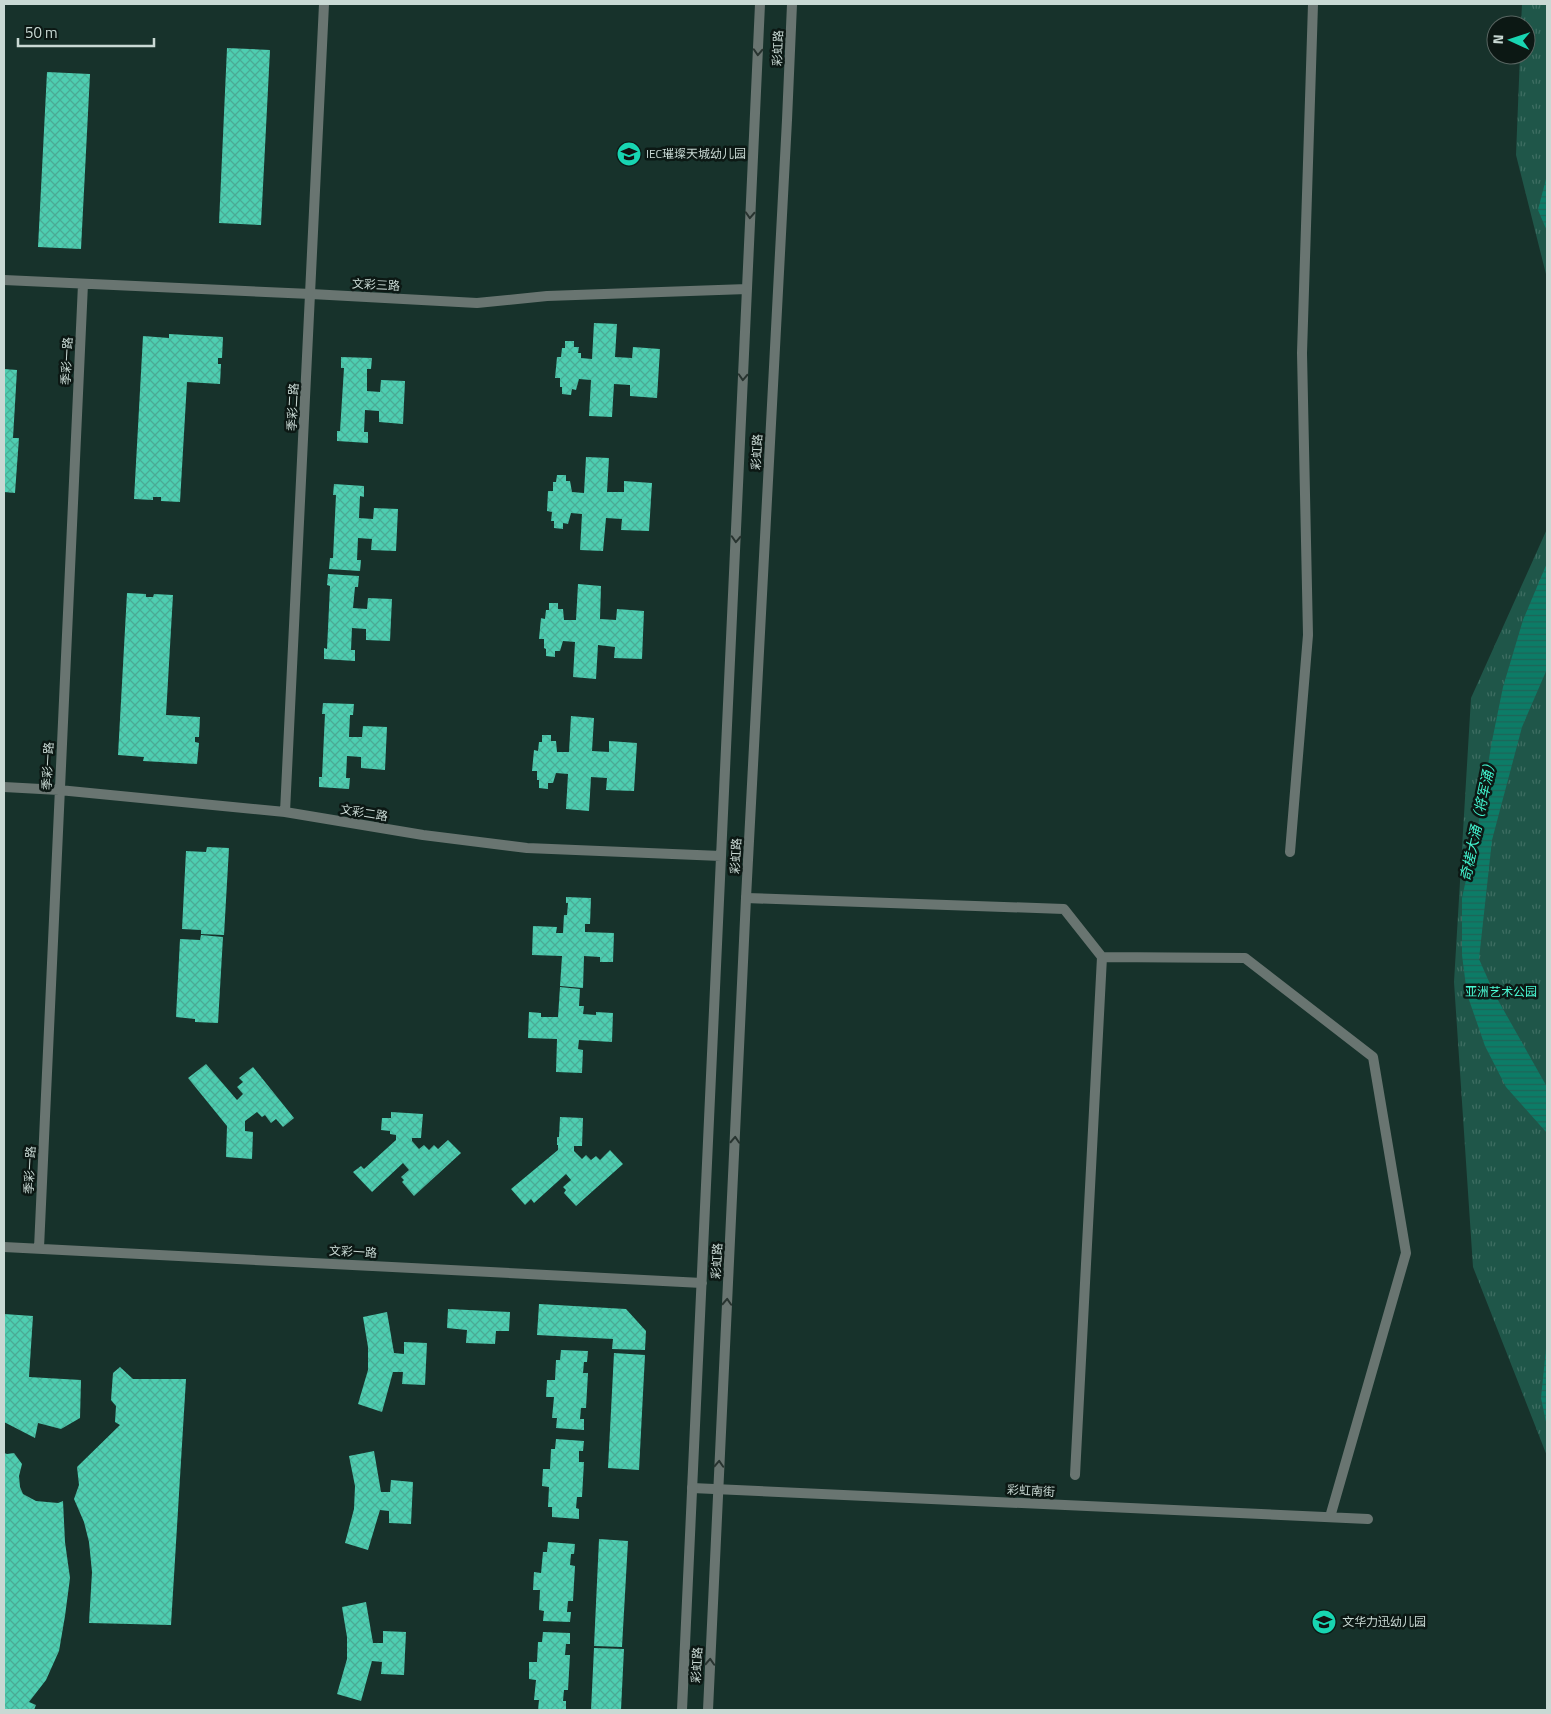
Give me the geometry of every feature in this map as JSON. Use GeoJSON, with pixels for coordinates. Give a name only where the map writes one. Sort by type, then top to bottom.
{"type":"FeatureCollection","features":[{"type":"Feature","properties":{"kind":"street","name":"季彩二路"},"geometry":{"type":"LineString","coordinates":[[285,812],[324,4]]}},
{"type":"Feature","properties":{"kind":"street","name":"彩虹路"},"geometry":{"type":"LineString","coordinates":[[682,1710],[760,4]]}},
{"type":"Feature","properties":{"kind":"street","name":"彩虹路"},"geometry":{"type":"LineString","coordinates":[[708,1710],[746,898],[792,4]]}},
{"type":"Feature","properties":{"kind":"street"},"geometry":{"type":"LineString","coordinates":[[1290,852],[1308,635],[1302,353],[1313,4]]}},
{"type":"Feature","properties":{"kind":"street","name":"文彩三路"},"geometry":{"type":"LineString","coordinates":[[4,280],[477,303],[547,296],[747,289]]}},
{"type":"Feature","properties":{"kind":"street","name":"季彩一路"},"geometry":{"type":"LineString","coordinates":[[39,1248],[83,284]]}},
{"type":"Feature","properties":{"kind":"street","name":"文彩二路"},"geometry":{"type":"LineString","coordinates":[[4,787],[59,790],[285,812],[423,835],[527,848],[721,856]]}},
{"type":"Feature","properties":{"kind":"street"},"geometry":{"type":"LineString","coordinates":[[746,898],[1064,910],[1102,957],[1075,1475]]}},
{"type":"Feature","properties":{"kind":"street"},"geometry":{"type":"LineString","coordinates":[[1102,957],[1245,958],[1373,1056],[1406,1253],[1330,1517]]}},
{"type":"Feature","properties":{"kind":"street","name":"文彩一路"},"geometry":{"type":"LineString","coordinates":[[4,1247],[702,1283]]}},
{"type":"Feature","properties":{"kind":"street","name":"彩虹南街"},"geometry":{"type":"LineString","coordinates":[[692,1488],[1368,1519]]}},
{"type":"Feature","properties":{"kind":"green space"},"geometry":{"type":"Polygon","coordinates":[[[1522,4],[1547,4],[1547,278],[1516,155],[1520,65],[1536,65],[1536,15],[1521,15],[1522,4]]]}},
{"type":"Feature","properties":{"kind":"green space","name":"亚洲艺术公园"},"geometry":{"type":"Polygon","coordinates":[[[1547,529],[1547,1456],[1473,1267],[1454,982],[1471,698],[1547,529]]]}},
{"type":"Feature","properties":{"kind":"shaded area"},"geometry":{"type":"Polygon","coordinates":[[[1547,175],[1547,231],[1538,210],[1547,175]]]}},
{"type":"Feature","properties":{"kind":"shaded area"},"geometry":{"type":"Polygon","coordinates":[[[1547,563],[1547,669],[1522,727],[1492,840],[1479,959],[1494,993],[1547,1087],[1547,1133],[1506,1087],[1485,1046],[1467,994],[1462,955],[1462,898],[1481,811],[1491,746],[1503,687],[1523,620],[1547,563]]]}},
{"type":"Feature","properties":{"kind":"shaded area"},"geometry":{"type":"Polygon","coordinates":[[[1547,1339],[1547,1427],[1541,1398],[1547,1339]]]}},
{"type":"Feature","properties":{"kind":"building"},"geometry":{"type":"Polygon","coordinates":[[[227,48],[270,50],[261,225],[219,223],[227,48]]]}},
{"type":"Feature","properties":{"kind":"building"},"geometry":{"type":"Polygon","coordinates":[[[47,72],[90,74],[81,249],[38,247],[47,72]]]}},
{"type":"Feature","properties":{"kind":"building"},"geometry":{"type":"Polygon","coordinates":[[[594,323],[617,324],[615,357],[632,358],[633,347],[660,349],[657,398],[630,396],[630,385],[614,384],[612,417],[589,416],[591,380],[579,379],[576,390],[572,389],[571,395],[562,394],[560,378],[555,378],[557,357],[561,357],[562,348],[565,348],[565,341],[574,341],[574,347],[579,347],[578,353],[581,353],[581,358],[592,359],[594,323]]]}},
{"type":"Feature","properties":{"kind":"building"},"geometry":{"type":"Polygon","coordinates":[[[169,334],[223,337],[222,358],[218,358],[218,364],[221,364],[220,384],[187,382],[180,502],[161,501],[161,497],[153,497],[153,500],[134,499],[143,336],[169,338],[169,334]]]}},
{"type":"Feature","properties":{"kind":"building"},"geometry":{"type":"Polygon","coordinates":[[[341,357],[372,358],[371,369],[367,369],[367,391],[380,392],[381,380],[405,381],[403,424],[379,422],[379,411],[365,410],[364,432],[368,432],[368,443],[337,441],[337,431],[340,431],[344,368],[341,368],[341,357]]]}},
{"type":"Feature","properties":{"kind":"building"},"geometry":{"type":"Polygon","coordinates":[[[4,369],[17,370],[13,438],[19,438],[15,493],[4,492],[4,369]]]}},
{"type":"Feature","properties":{"kind":"building"},"geometry":{"type":"Polygon","coordinates":[[[586,457],[609,458],[607,492],[624,492],[624,481],[652,483],[649,531],[621,530],[622,519],[606,518],[603,551],[580,550],[582,514],[571,513],[568,524],[563,523],[563,529],[554,528],[554,521],[551,521],[552,512],[547,511],[548,491],[553,491],[553,482],[556,482],[557,475],[566,475],[566,481],[570,481],[572,492],[584,493],[586,457]]]}},
{"type":"Feature","properties":{"kind":"building"},"geometry":{"type":"Polygon","coordinates":[[[334,484],[364,486],[364,497],[360,496],[359,518],[373,519],[374,508],[398,509],[396,551],[371,550],[372,539],[358,538],[357,560],[361,560],[360,571],[329,569],[330,558],[333,558],[336,495],[333,495],[334,484]]]}},
{"type":"Feature","properties":{"kind":"building"},"geometry":{"type":"Polygon","coordinates":[[[328,574],[359,576],[358,587],[355,587],[353,608],[367,609],[368,598],[392,599],[390,641],[366,640],[366,629],[352,628],[351,650],[355,650],[355,661],[324,659],[324,648],[327,649],[330,586],[327,585],[328,574]]]}},
{"type":"Feature","properties":{"kind":"building"},"geometry":{"type":"Polygon","coordinates":[[[578,584],[601,586],[600,619],[616,620],[617,609],[644,611],[642,659],[614,658],[615,647],[598,645],[596,679],[573,677],[575,642],[563,641],[560,651],[555,651],[555,657],[546,656],[544,639],[539,639],[541,618],[545,619],[546,610],[549,610],[549,603],[558,603],[558,609],[563,609],[564,620],[576,620],[578,584]]]}},
{"type":"Feature","properties":{"kind":"building"},"geometry":{"type":"Polygon","coordinates":[[[127,593],[146,594],[146,597],[153,597],[154,594],[173,595],[166,715],[200,717],[199,737],[195,737],[195,742],[199,743],[197,764],[143,761],[144,757],[118,755],[127,593]]]}},
{"type":"Feature","properties":{"kind":"building"},"geometry":{"type":"Polygon","coordinates":[[[323,703],[354,704],[353,715],[350,715],[349,737],[362,737],[363,726],[387,727],[385,770],[361,768],[361,757],[347,756],[346,778],[350,778],[349,789],[319,787],[319,777],[322,777],[325,714],[322,714],[323,703]]]}},
{"type":"Feature","properties":{"kind":"building"},"geometry":{"type":"Polygon","coordinates":[[[571,716],[594,718],[592,751],[609,752],[609,741],[637,743],[634,791],[606,790],[607,778],[591,777],[589,811],[566,809],[568,774],[556,773],[553,783],[548,783],[548,789],[539,788],[537,771],[532,771],[534,750],[538,751],[539,742],[542,742],[542,735],[551,735],[551,741],[556,741],[557,752],[569,752],[571,716]]]}},
{"type":"Feature","properties":{"kind":"building"},"geometry":{"type":"Polygon","coordinates":[[[207,847],[229,848],[224,935],[201,934],[201,930],[182,929],[186,851],[206,852],[207,847]]]}},
{"type":"Feature","properties":{"kind":"building"},"geometry":{"type":"Polygon","coordinates":[[[566,897],[591,898],[590,924],[585,924],[585,932],[614,933],[613,962],[600,962],[600,957],[584,956],[583,988],[560,986],[562,956],[532,955],[533,926],[557,927],[556,933],[563,933],[564,915],[567,915],[568,903],[566,903],[566,897]]]}},
{"type":"Feature","properties":{"kind":"building"},"geometry":{"type":"Polygon","coordinates":[[[201,935],[223,937],[218,1023],[195,1022],[195,1019],[176,1017],[180,939],[200,940],[201,935]]]}},
{"type":"Feature","properties":{"kind":"building"},"geometry":{"type":"Polygon","coordinates":[[[560,987],[580,989],[579,1006],[584,1006],[583,1014],[596,1015],[596,1012],[613,1013],[612,1042],[579,1040],[578,1049],[583,1050],[582,1073],[556,1072],[557,1039],[528,1038],[529,1012],[541,1013],[541,1017],[558,1017],[560,987]]]}},
{"type":"Feature","properties":{"kind":"building"},"geometry":{"type":"Polygon","coordinates":[[[206,1064],[237,1100],[243,1094],[237,1087],[243,1082],[239,1078],[253,1067],[294,1118],[283,1127],[276,1119],[271,1123],[265,1115],[262,1117],[257,1112],[245,1121],[245,1131],[253,1132],[252,1159],[226,1157],[227,1126],[188,1078],[206,1064]]]}},
{"type":"Feature","properties":{"kind":"building"},"geometry":{"type":"Polygon","coordinates":[[[391,1112],[423,1114],[421,1138],[412,1138],[412,1141],[419,1149],[424,1145],[429,1150],[434,1145],[438,1149],[448,1140],[461,1153],[414,1196],[402,1182],[404,1180],[401,1177],[409,1170],[403,1163],[372,1192],[353,1172],[361,1166],[364,1169],[396,1140],[396,1135],[390,1134],[390,1131],[381,1130],[382,1118],[391,1118],[391,1112]]]}},
{"type":"Feature","properties":{"kind":"building"},"geometry":{"type":"Polygon","coordinates":[[[560,1117],[583,1118],[582,1146],[574,1146],[574,1151],[582,1159],[586,1155],[591,1160],[596,1156],[600,1160],[610,1150],[623,1164],[576,1206],[564,1193],[566,1190],[563,1187],[571,1180],[566,1174],[534,1203],[531,1199],[525,1205],[511,1189],[558,1150],[557,1137],[559,1137],[560,1117]]]}},
{"type":"Feature","properties":{"kind":"building"},"geometry":{"type":"Polygon","coordinates":[[[539,1304],[626,1309],[646,1331],[645,1350],[612,1349],[613,1339],[537,1335],[539,1304]]]}},
{"type":"Feature","properties":{"kind":"building"},"geometry":{"type":"Polygon","coordinates":[[[448,1309],[510,1312],[509,1331],[496,1331],[495,1344],[466,1343],[467,1330],[447,1328],[448,1309]]]}},
{"type":"Feature","properties":{"kind":"building"},"geometry":{"type":"Polygon","coordinates":[[[387,1312],[394,1353],[404,1354],[404,1342],[427,1343],[425,1385],[402,1384],[403,1372],[393,1372],[382,1412],[358,1404],[368,1370],[368,1347],[363,1317],[387,1312]]]}},
{"type":"Feature","properties":{"kind":"building"},"geometry":{"type":"Polygon","coordinates":[[[4,1314],[33,1316],[29,1377],[81,1380],[80,1418],[61,1429],[38,1423],[35,1438],[4,1422],[4,1314]]]}},
{"type":"Feature","properties":{"kind":"building"},"geometry":{"type":"Polygon","coordinates":[[[561,1350],[588,1351],[583,1373],[588,1373],[586,1408],[581,1408],[580,1419],[584,1419],[584,1430],[556,1428],[557,1418],[552,1418],[554,1397],[546,1397],[547,1380],[555,1380],[556,1360],[560,1360],[561,1350]]]}},
{"type":"Feature","properties":{"kind":"building"},"geometry":{"type":"Polygon","coordinates":[[[614,1353],[645,1355],[639,1470],[608,1468],[614,1353]]]}},
{"type":"Feature","properties":{"kind":"building"},"geometry":{"type":"Polygon","coordinates":[[[120,1367],[133,1379],[186,1379],[171,1625],[89,1623],[92,1572],[89,1542],[84,1522],[74,1499],[79,1485],[77,1467],[120,1425],[115,1422],[116,1406],[111,1400],[113,1373],[120,1367]]]}},
{"type":"Feature","properties":{"kind":"building"},"geometry":{"type":"Polygon","coordinates":[[[556,1439],[584,1441],[583,1451],[579,1451],[579,1462],[584,1462],[582,1497],[577,1497],[576,1508],[579,1509],[579,1519],[552,1517],[552,1507],[548,1507],[549,1487],[542,1486],[543,1469],[550,1469],[551,1449],[555,1449],[556,1439]]]}},
{"type":"Feature","properties":{"kind":"building"},"geometry":{"type":"Polygon","coordinates":[[[374,1451],[381,1492],[390,1492],[391,1480],[413,1482],[411,1524],[389,1523],[389,1511],[380,1510],[368,1550],[345,1543],[354,1509],[355,1486],[349,1456],[374,1451]]]}},
{"type":"Feature","properties":{"kind":"building"},"geometry":{"type":"Polygon","coordinates":[[[4,1453],[14,1453],[22,1464],[19,1476],[23,1494],[36,1501],[58,1503],[63,1501],[65,1542],[70,1578],[65,1616],[59,1651],[46,1680],[29,1702],[36,1705],[34,1710],[4,1710],[4,1453]]]}},
{"type":"Feature","properties":{"kind":"building"},"geometry":{"type":"Polygon","coordinates":[[[599,1539],[628,1541],[622,1647],[594,1646],[599,1539]]]}},
{"type":"Feature","properties":{"kind":"building"},"geometry":{"type":"Polygon","coordinates":[[[548,1542],[575,1544],[574,1554],[571,1554],[570,1565],[575,1566],[573,1601],[568,1601],[567,1612],[571,1612],[570,1622],[543,1621],[544,1611],[539,1610],[540,1590],[533,1590],[534,1572],[541,1573],[543,1552],[547,1552],[548,1542]]]}},
{"type":"Feature","properties":{"kind":"building"},"geometry":{"type":"Polygon","coordinates":[[[366,1602],[373,1643],[383,1643],[383,1631],[406,1632],[404,1675],[381,1674],[382,1662],[372,1661],[361,1701],[337,1694],[347,1659],[347,1637],[342,1607],[366,1602]]]}},
{"type":"Feature","properties":{"kind":"building"},"geometry":{"type":"Polygon","coordinates":[[[543,1632],[570,1633],[570,1644],[566,1644],[565,1655],[570,1655],[568,1690],[564,1690],[563,1701],[566,1701],[566,1710],[538,1710],[539,1700],[534,1700],[536,1680],[529,1679],[529,1662],[537,1662],[538,1642],[542,1642],[543,1632]]]}},
{"type":"Feature","properties":{"kind":"building"},"geometry":{"type":"Polygon","coordinates":[[[594,1648],[624,1649],[621,1710],[591,1710],[594,1648]]]}},
{"type":"Feature","properties":{"kind":"place","name":"IEC璀璨天城幼儿园"},"geometry":{"type":"Point","coordinates":[629,154]}},
{"type":"Feature","properties":{"kind":"place","name":"文华力迅幼儿园"},"geometry":{"type":"Point","coordinates":[1324,1622]}},
{"type":"Feature","properties":{"kind":"water label","name":"奇槎大涌（将军涌）"},"geometry":{"type":"Point","coordinates":[1478,819]}}]}
